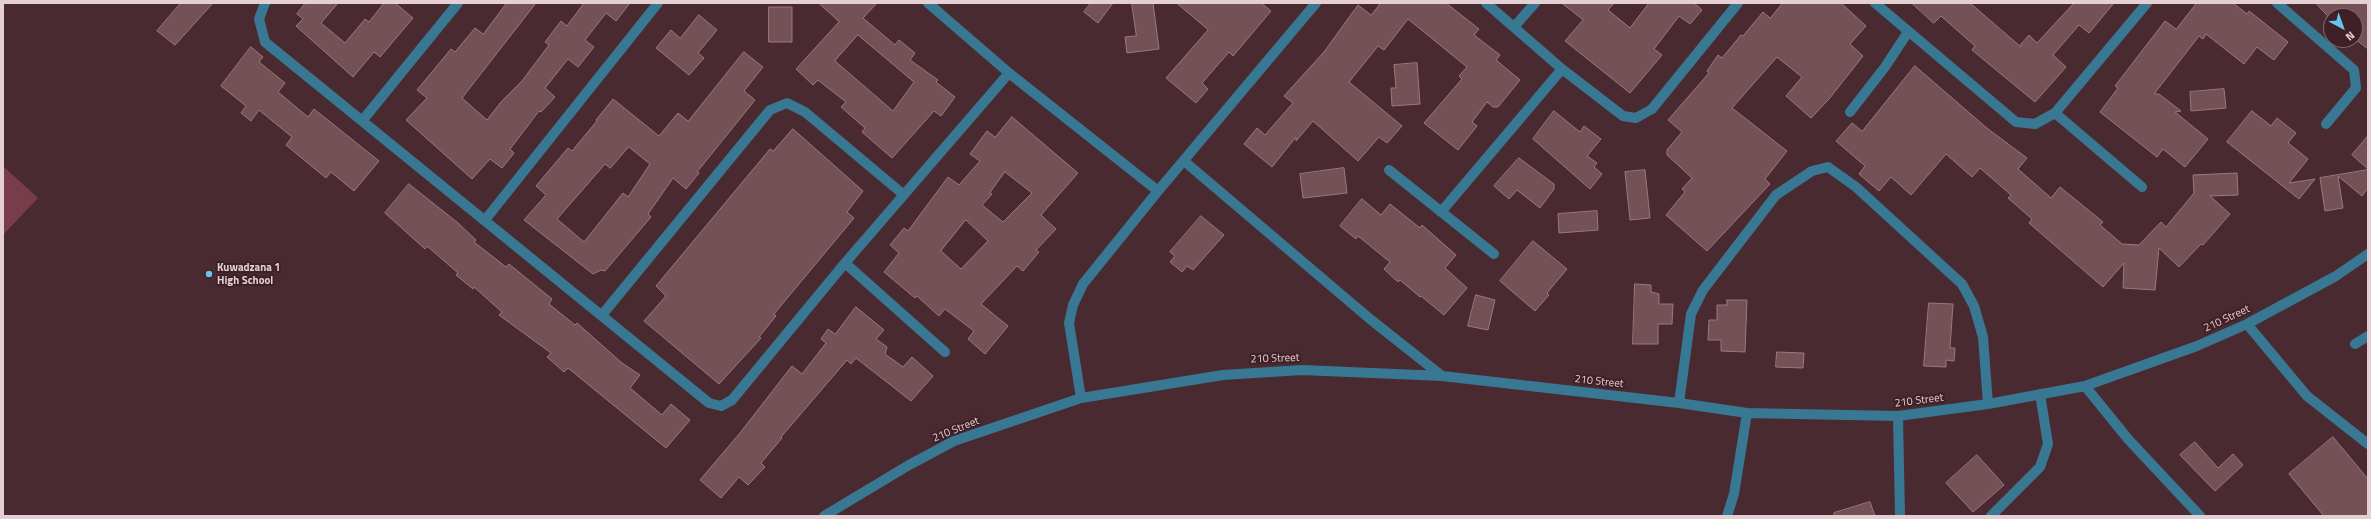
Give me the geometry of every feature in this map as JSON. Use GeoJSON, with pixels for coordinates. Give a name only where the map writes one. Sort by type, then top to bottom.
{"type":"FeatureCollection","features":[{"type":"Feature","properties":{"kind":"street"},"geometry":{"type":"LineString","coordinates":[[264,3],[258,19],[265,42],[708,402],[721,406],[732,400],[845,263],[1009,73]]}},
{"type":"Feature","properties":{"kind":"street"},"geometry":{"type":"LineString","coordinates":[[362,121],[458,3]]}},
{"type":"Feature","properties":{"kind":"street"},"geometry":{"type":"LineString","coordinates":[[485,220],[658,3]]}},
{"type":"Feature","properties":{"kind":"street"},"geometry":{"type":"LineString","coordinates":[[928,3],[1009,73],[1158,191]]}},
{"type":"Feature","properties":{"kind":"street"},"geometry":{"type":"LineString","coordinates":[[1081,398],[1069,323],[1073,305],[1083,284],[1158,191],[1316,3]]}},
{"type":"Feature","properties":{"kind":"street"},"geometry":{"type":"LineString","coordinates":[[1486,3],[1562,68],[1623,116],[1636,118],[1652,109],[1738,3]]}},
{"type":"Feature","properties":{"kind":"street"},"geometry":{"type":"LineString","coordinates":[[1514,27],[1535,3]]}},
{"type":"Feature","properties":{"kind":"street"},"geometry":{"type":"LineString","coordinates":[[1875,3],[2016,122],[2035,124],[2054,113],[2147,3]]}},
{"type":"Feature","properties":{"kind":"street"},"geometry":{"type":"LineString","coordinates":[[2277,3],[2354,70],[2356,88],[2326,124]]}},
{"type":"Feature","properties":{"kind":"street"},"geometry":{"type":"LineString","coordinates":[[1850,112],[1877,78],[1908,32]]}},
{"type":"Feature","properties":{"kind":"street"},"geometry":{"type":"LineString","coordinates":[[1441,212],[1562,68]]}},
{"type":"Feature","properties":{"kind":"street"},"geometry":{"type":"LineString","coordinates":[[602,315],[770,110],[787,103],[805,112],[904,195]]}},
{"type":"Feature","properties":{"kind":"street"},"geometry":{"type":"LineString","coordinates":[[2054,113],[2142,186]]}},
{"type":"Feature","properties":{"kind":"street"},"geometry":{"type":"LineString","coordinates":[[1184,161],[1370,319],[1442,376]]}},
{"type":"Feature","properties":{"kind":"street"},"geometry":{"type":"LineString","coordinates":[[1679,403],[1691,314],[1703,290],[1776,195],[1812,171],[1828,167],[1856,187],[1962,284],[1974,306],[1983,337],[1988,404]]}},
{"type":"Feature","properties":{"kind":"street"},"geometry":{"type":"LineString","coordinates":[[1389,170],[1494,254]]}},
{"type":"Feature","properties":{"kind":"street","name":"210 Street"},"geometry":{"type":"LineString","coordinates":[[824,516],[909,464],[954,441],[1081,398],[1223,375],[1264,371],[1373,372],[1442,376],[1679,403],[1747,413],[1898,416],[1988,404],[2085,386],[2197,346],[2247,324],[2336,276],[2368,254]]}},
{"type":"Feature","properties":{"kind":"street"},"geometry":{"type":"LineString","coordinates":[[845,263],[945,352]]}},
{"type":"Feature","properties":{"kind":"street"},"geometry":{"type":"LineString","coordinates":[[2247,324],[2307,396],[2368,444]]}},
{"type":"Feature","properties":{"kind":"street"},"geometry":{"type":"LineString","coordinates":[[2354,344],[2368,336]]}},
{"type":"Feature","properties":{"kind":"street"},"geometry":{"type":"LineString","coordinates":[[2085,386],[2128,439],[2200,516]]}},
{"type":"Feature","properties":{"kind":"street"},"geometry":{"type":"LineString","coordinates":[[1991,516],[2040,467],[2048,444],[2040,394]]}},
{"type":"Feature","properties":{"kind":"street"},"geometry":{"type":"LineString","coordinates":[[1727,516],[1734,494],[1747,413]]}},
{"type":"Feature","properties":{"kind":"street"},"geometry":{"type":"LineString","coordinates":[[1898,416],[1900,516]]}},
{"type":"Feature","properties":{"kind":"shaded area"},"geometry":{"type":"Polygon","coordinates":[[[3,166],[38,198],[3,235],[3,166]]]}},
{"type":"Feature","properties":{"kind":"building"},"geometry":{"type":"Polygon","coordinates":[[[181,3],[213,3],[175,45],[157,31],[181,3]]]}},
{"type":"Feature","properties":{"kind":"building"},"geometry":{"type":"Polygon","coordinates":[[[306,3],[338,3],[321,23],[345,43],[365,19],[369,22],[384,3],[395,3],[413,18],[380,57],[374,52],[353,77],[296,26],[303,19],[297,14],[306,3]]]}},
{"type":"Feature","properties":{"kind":"building"},"geometry":{"type":"Polygon","coordinates":[[[507,3],[536,3],[462,98],[487,120],[501,102],[522,81],[549,45],[545,42],[561,21],[567,26],[584,3],[630,3],[616,21],[606,13],[585,40],[594,47],[578,67],[568,59],[545,88],[555,97],[541,112],[539,111],[510,149],[514,153],[502,168],[490,159],[472,179],[406,120],[427,98],[417,90],[451,49],[455,52],[475,28],[483,34],[507,3]]]}},
{"type":"Feature","properties":{"kind":"building"},"geometry":{"type":"Polygon","coordinates":[[[819,3],[877,3],[863,18],[895,45],[899,40],[915,53],[910,60],[938,80],[936,82],[955,97],[941,116],[934,111],[892,158],[862,132],[865,128],[841,107],[846,102],[818,80],[813,85],[796,69],[839,22],[819,3]],[[858,35],[835,61],[893,111],[914,82],[858,35]]]}},
{"type":"Feature","properties":{"kind":"building"},"geometry":{"type":"Polygon","coordinates":[[[1091,3],[1113,3],[1098,23],[1084,12],[1091,3]]]}},
{"type":"Feature","properties":{"kind":"building"},"geometry":{"type":"Polygon","coordinates":[[[1132,3],[1153,3],[1159,49],[1127,53],[1125,37],[1136,36],[1132,3]]]}},
{"type":"Feature","properties":{"kind":"building"},"geometry":{"type":"Polygon","coordinates":[[[1177,3],[1261,3],[1271,11],[1233,56],[1229,52],[1202,83],[1208,89],[1196,103],[1166,78],[1208,30],[1177,3]]]}},
{"type":"Feature","properties":{"kind":"building"},"geometry":{"type":"Polygon","coordinates":[[[1381,3],[1446,3],[1479,29],[1474,35],[1500,55],[1496,60],[1520,80],[1498,107],[1493,107],[1487,102],[1472,122],[1477,126],[1458,150],[1424,123],[1462,79],[1459,76],[1467,67],[1408,19],[1384,50],[1378,46],[1349,82],[1402,126],[1387,143],[1379,137],[1358,161],[1313,121],[1296,141],[1296,137],[1272,167],[1244,144],[1257,128],[1265,135],[1293,103],[1284,96],[1324,52],[1358,5],[1371,15],[1381,3]]]}},
{"type":"Feature","properties":{"kind":"building"},"geometry":{"type":"Polygon","coordinates":[[[1562,3],[1614,3],[1608,10],[1630,28],[1649,3],[1694,3],[1702,10],[1690,24],[1679,16],[1654,49],[1662,55],[1630,93],[1565,41],[1583,20],[1562,3]]]}},
{"type":"Feature","properties":{"kind":"building"},"geometry":{"type":"Polygon","coordinates":[[[1783,3],[1841,3],[1866,26],[1850,44],[1863,56],[1829,99],[1811,118],[1786,96],[1802,77],[1777,57],[1732,108],[1787,151],[1765,179],[1770,184],[1707,251],[1666,215],[1685,192],[1682,189],[1692,178],[1667,155],[1667,150],[1682,132],[1668,120],[1709,73],[1707,71],[1718,55],[1722,58],[1763,12],[1770,18],[1783,3]]]}},
{"type":"Feature","properties":{"kind":"building"},"geometry":{"type":"Polygon","coordinates":[[[1912,3],[1970,3],[2021,47],[2021,44],[2029,35],[2037,43],[2074,3],[2114,3],[2089,33],[2079,25],[2053,55],[2066,67],[2035,102],[1972,50],[1975,46],[1941,16],[1934,23],[1912,3]]]}},
{"type":"Feature","properties":{"kind":"building"},"geometry":{"type":"Polygon","coordinates":[[[2197,3],[2233,3],[2247,14],[2249,11],[2288,42],[2274,60],[2257,47],[2244,64],[2206,34],[2203,39],[2199,36],[2154,94],[2159,94],[2181,111],[2175,112],[2208,139],[2185,167],[2163,149],[2157,157],[2100,112],[2118,88],[2115,86],[2165,21],[2176,29],[2197,3]]]}},
{"type":"Feature","properties":{"kind":"building"},"geometry":{"type":"Polygon","coordinates":[[[2316,3],[2368,3],[2368,49],[2363,45],[2363,8],[2323,8],[2323,10],[2316,3]]]}},
{"type":"Feature","properties":{"kind":"building"},"geometry":{"type":"Polygon","coordinates":[[[769,7],[792,7],[792,42],[769,42],[769,7]]]}},
{"type":"Feature","properties":{"kind":"building"},"geometry":{"type":"Polygon","coordinates":[[[699,15],[717,30],[698,53],[704,58],[689,75],[656,48],[671,30],[680,38],[699,15]]]}},
{"type":"Feature","properties":{"kind":"building"},"geometry":{"type":"Polygon","coordinates":[[[251,47],[263,57],[259,62],[285,83],[278,92],[308,117],[314,109],[379,161],[354,191],[331,172],[326,178],[286,145],[292,137],[259,110],[251,121],[241,113],[246,106],[221,86],[251,47]]]}},
{"type":"Feature","properties":{"kind":"building"},"geometry":{"type":"Polygon","coordinates":[[[744,52],[763,67],[744,91],[755,100],[697,172],[699,173],[686,189],[673,178],[648,214],[651,217],[605,271],[601,270],[593,274],[524,220],[546,195],[536,186],[568,148],[572,151],[613,99],[659,136],[678,113],[688,121],[744,52]],[[629,147],[610,168],[605,164],[557,219],[584,242],[623,193],[628,197],[650,164],[629,147]]]}},
{"type":"Feature","properties":{"kind":"building"},"geometry":{"type":"Polygon","coordinates":[[[1417,63],[1420,104],[1392,106],[1391,88],[1396,88],[1394,65],[1417,63]]]}},
{"type":"Feature","properties":{"kind":"building"},"geometry":{"type":"Polygon","coordinates":[[[1915,66],[1988,129],[2027,158],[2018,169],[2051,198],[2060,187],[2103,222],[2100,225],[2122,244],[2139,245],[2161,222],[2166,227],[2194,193],[2193,175],[2237,173],[2238,195],[2210,196],[2230,214],[2203,245],[2201,244],[2179,267],[2159,248],[2155,290],[2123,288],[2124,263],[2103,287],[2029,223],[2032,219],[2008,198],[2011,195],[1980,168],[1972,177],[1946,154],[1911,195],[1891,177],[1879,191],[1859,174],[1865,166],[1836,141],[1852,123],[1862,131],[1915,66]]]}},
{"type":"Feature","properties":{"kind":"building"},"geometry":{"type":"Polygon","coordinates":[[[2224,89],[2226,108],[2191,111],[2190,92],[2224,89]]]}},
{"type":"Feature","properties":{"kind":"building"},"geometry":{"type":"Polygon","coordinates":[[[1554,111],[1580,132],[1584,126],[1601,139],[1587,156],[1597,163],[1594,167],[1602,174],[1590,189],[1533,139],[1554,111]]]}},
{"type":"Feature","properties":{"kind":"building"},"geometry":{"type":"Polygon","coordinates":[[[2252,111],[2271,126],[2277,118],[2296,133],[2288,143],[2308,159],[2289,183],[2315,179],[2299,199],[2227,142],[2252,111]]]}},
{"type":"Feature","properties":{"kind":"building"},"geometry":{"type":"Polygon","coordinates":[[[1012,117],[1078,173],[1041,215],[1056,229],[1036,250],[1039,252],[1023,271],[1017,266],[981,304],[1008,326],[985,354],[968,339],[974,331],[945,309],[939,316],[917,296],[915,298],[884,272],[899,253],[890,245],[904,228],[908,231],[948,177],[959,185],[980,161],[970,154],[987,131],[995,137],[1012,117]],[[1005,172],[990,193],[992,194],[982,205],[1003,222],[1032,193],[1005,172]],[[966,220],[941,251],[961,269],[988,241],[966,220]]]}},
{"type":"Feature","properties":{"kind":"building"},"geometry":{"type":"Polygon","coordinates":[[[793,129],[863,191],[847,212],[854,218],[774,314],[776,316],[759,337],[761,338],[719,384],[644,321],[666,296],[656,286],[770,149],[773,151],[793,129]]]}},
{"type":"Feature","properties":{"kind":"building"},"geometry":{"type":"Polygon","coordinates":[[[2368,136],[2368,169],[2352,155],[2368,136]]]}},
{"type":"Feature","properties":{"kind":"building"},"geometry":{"type":"Polygon","coordinates":[[[1519,158],[1554,184],[1554,189],[1540,208],[1517,190],[1509,199],[1494,186],[1519,158]]]}},
{"type":"Feature","properties":{"kind":"building"},"geometry":{"type":"Polygon","coordinates":[[[1344,168],[1347,193],[1303,198],[1300,174],[1344,168]]]}},
{"type":"Feature","properties":{"kind":"building"},"geometry":{"type":"Polygon","coordinates":[[[1645,170],[1650,218],[1630,220],[1625,172],[1645,170]]]}},
{"type":"Feature","properties":{"kind":"building"},"geometry":{"type":"Polygon","coordinates":[[[2368,170],[2368,188],[2362,196],[2338,176],[2343,208],[2325,211],[2320,178],[2368,170]]]}},
{"type":"Feature","properties":{"kind":"building"},"geometry":{"type":"Polygon","coordinates":[[[409,184],[458,223],[476,240],[474,242],[506,267],[509,264],[552,299],[549,304],[575,325],[577,323],[622,363],[640,375],[630,388],[662,415],[671,404],[690,420],[666,448],[568,368],[564,372],[547,357],[551,353],[499,315],[502,312],[474,287],[473,289],[456,275],[458,273],[427,246],[425,249],[385,213],[409,184]]]}},
{"type":"Feature","properties":{"kind":"building"},"geometry":{"type":"Polygon","coordinates":[[[1362,199],[1381,215],[1390,204],[1420,228],[1422,225],[1456,255],[1445,268],[1467,288],[1444,315],[1400,280],[1398,282],[1384,269],[1390,262],[1358,236],[1356,239],[1340,226],[1362,199]]]}},
{"type":"Feature","properties":{"kind":"building"},"geometry":{"type":"Polygon","coordinates":[[[1597,211],[1598,230],[1559,233],[1558,214],[1597,211]]]}},
{"type":"Feature","properties":{"kind":"building"},"geometry":{"type":"Polygon","coordinates":[[[1201,216],[1224,235],[1193,270],[1187,266],[1182,272],[1170,262],[1175,256],[1170,252],[1201,216]]]}},
{"type":"Feature","properties":{"kind":"building"},"geometry":{"type":"Polygon","coordinates":[[[1533,241],[1567,269],[1547,293],[1549,295],[1535,311],[1500,281],[1533,241]]]}},
{"type":"Feature","properties":{"kind":"building"},"geometry":{"type":"Polygon","coordinates":[[[1635,284],[1651,285],[1651,292],[1659,294],[1659,304],[1673,304],[1672,324],[1658,324],[1658,344],[1633,344],[1635,284]]]}},
{"type":"Feature","properties":{"kind":"building"},"geometry":{"type":"Polygon","coordinates":[[[1476,295],[1495,300],[1488,330],[1468,326],[1476,295]]]}},
{"type":"Feature","properties":{"kind":"building"},"geometry":{"type":"Polygon","coordinates":[[[1727,300],[1747,300],[1745,352],[1721,351],[1721,340],[1708,340],[1709,320],[1717,320],[1717,305],[1727,305],[1727,300]]]}},
{"type":"Feature","properties":{"kind":"building"},"geometry":{"type":"Polygon","coordinates":[[[1929,303],[1953,304],[1950,348],[1955,348],[1954,361],[1946,360],[1946,367],[1924,366],[1929,303]]]}},
{"type":"Feature","properties":{"kind":"building"},"geometry":{"type":"Polygon","coordinates":[[[856,307],[884,330],[876,339],[887,347],[885,354],[903,367],[912,357],[933,376],[911,401],[856,358],[851,364],[847,360],[781,437],[782,438],[761,463],[765,467],[748,485],[739,477],[721,498],[700,480],[740,433],[792,366],[802,374],[826,343],[821,339],[828,329],[835,334],[856,307]]]}},
{"type":"Feature","properties":{"kind":"building"},"geometry":{"type":"Polygon","coordinates":[[[1777,352],[1804,353],[1803,368],[1776,367],[1777,352]]]}},
{"type":"Feature","properties":{"kind":"building"},"geometry":{"type":"Polygon","coordinates":[[[2333,437],[2368,479],[2368,516],[2324,516],[2289,474],[2333,437]]]}},
{"type":"Feature","properties":{"kind":"building"},"geometry":{"type":"Polygon","coordinates":[[[2195,442],[2218,468],[2233,454],[2243,465],[2215,491],[2180,455],[2195,442]]]}},
{"type":"Feature","properties":{"kind":"building"},"geometry":{"type":"Polygon","coordinates":[[[1977,455],[2004,485],[1973,512],[1946,483],[1977,455]]]}},
{"type":"Feature","properties":{"kind":"building"},"geometry":{"type":"Polygon","coordinates":[[[1870,502],[1875,516],[1834,516],[1834,513],[1870,502]]]}},
{"type":"Feature","properties":{"kind":"place","name":"Kuwadzana 1 High School"},"geometry":{"type":"Point","coordinates":[209,274]}}]}
